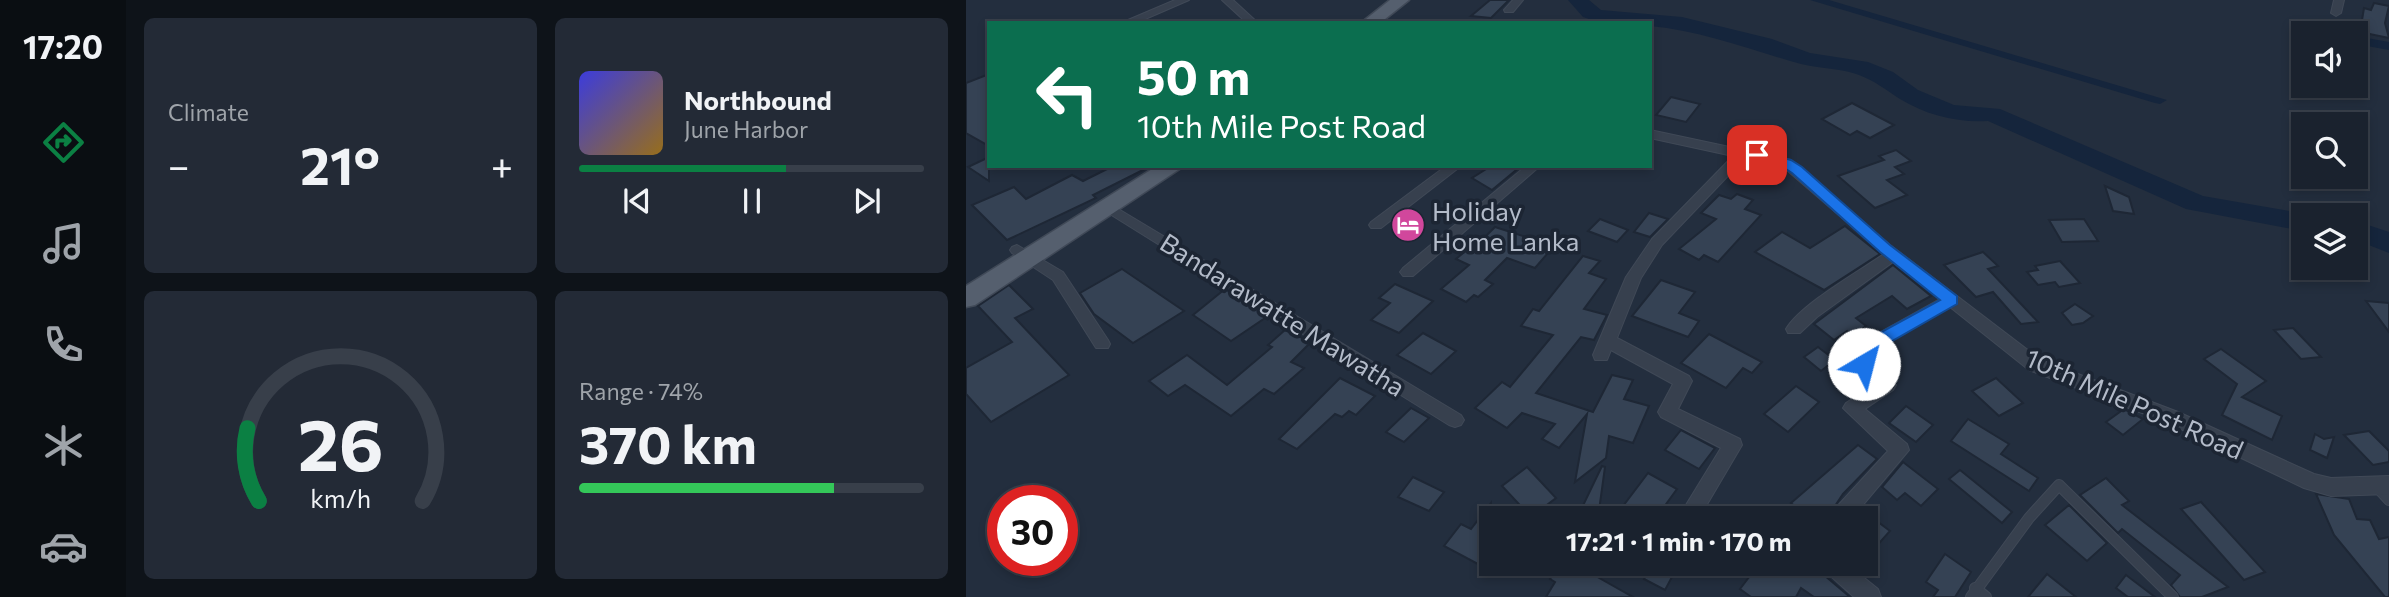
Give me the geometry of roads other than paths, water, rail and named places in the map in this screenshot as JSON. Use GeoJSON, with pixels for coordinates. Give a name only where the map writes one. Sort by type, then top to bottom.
{"type":"FeatureCollection","features":[{"type":"Feature","properties":{"kind":"main road"},"geometry":{"type":"LineString","coordinates":[[1372,21],[1401,0]]}},
{"type":"Feature","properties":{"kind":"main road"},"geometry":{"type":"LineString","coordinates":[[1389,21],[1418,0]]}},
{"type":"Feature","properties":{"kind":"main road"},"geometry":{"type":"LineString","coordinates":[[966,298],[1147,168]]}},
{"type":"Feature","properties":{"kind":"main road"},"geometry":{"type":"LineString","coordinates":[[966,281],[1024,254],[1110,208],[1170,168]]}},
{"type":"Feature","properties":{"kind":"street"},"geometry":{"type":"LineString","coordinates":[[1131,21],[1184,0]]}},
{"type":"Feature","properties":{"kind":"street"},"geometry":{"type":"LineString","coordinates":[[1227,0],[1252,21]]}},
{"type":"Feature","properties":{"kind":"street"},"geometry":{"type":"LineString","coordinates":[[1508,10],[1518,0]]}},
{"type":"Feature","properties":{"kind":"street"},"geometry":{"type":"LineString","coordinates":[[2336,13],[2339,0]]}},
{"type":"Feature","properties":{"kind":"street","name":"10th Mile Post Road"},"geometry":{"type":"LineString","coordinates":[[1652,134],[1771,158],[1797,170],[1893,255],[2035,365],[2172,417],[2311,482],[2331,488],[2383,486]]}},
{"type":"Feature","properties":{"kind":"street"},"geometry":{"type":"LineString","coordinates":[[1695,506],[1733,445],[1667,412],[1683,381],[1604,348],[1634,277],[1657,242],[1743,153]]}},
{"type":"Feature","properties":{"kind":"street"},"geometry":{"type":"LineString","coordinates":[[1376,225],[1452,168]]}},
{"type":"Feature","properties":{"kind":"street"},"geometry":{"type":"LineString","coordinates":[[1408,272],[1532,168]]}},
{"type":"Feature","properties":{"kind":"street","name":"Bandarawatte Mawatha"},"geometry":{"type":"LineString","coordinates":[[1110,208],[1455,419]]}},
{"type":"Feature","properties":{"kind":"street"},"geometry":{"type":"LineString","coordinates":[[1024,254],[1058,276],[1102,344]]}},
{"type":"Feature","properties":{"kind":"street"},"geometry":{"type":"LineString","coordinates":[[1794,329],[1811,313],[1893,255]]}},
{"type":"Feature","properties":{"kind":"street"},"geometry":{"type":"LineString","coordinates":[[1850,506],[1900,450],[1852,408],[1886,385],[1864,364],[1863,355],[1883,338],[1951,300]]}},
{"type":"Feature","properties":{"kind":"street"},"geometry":{"type":"LineString","coordinates":[[1846,576],[1870,597]]}},
{"type":"Feature","properties":{"kind":"lane"},"geometry":{"type":"LineString","coordinates":[[1986,597],[1973,592],[2059,485],[2173,597]]}},
{"type":"Feature","properties":{"kind":"lane"},"geometry":{"type":"LineString","coordinates":[[2383,486],[2389,500]]}},
{"type":"Feature","properties":{"kind":"waterway"},"geometry":{"type":"LineString","coordinates":[[1578,0],[1590,13],[1599,16],[1682,23],[1764,44],[1806,59],[1860,67],[1885,77],[1910,95],[1948,111],[1968,115],[1991,114],[2196,203],[2291,220]]}},
{"type":"Feature","properties":{"kind":"waterway"},"geometry":{"type":"LineString","coordinates":[[1816,0],[2160,100]]}},
{"type":"Feature","properties":{"kind":"waterway"},"geometry":{"type":"LineString","coordinates":[[2368,42],[2389,46]]}},
{"type":"Feature","properties":{"kind":"waterway"},"geometry":{"type":"LineString","coordinates":[[2368,235],[2389,243]]}},
{"type":"Feature","properties":{"kind":"place","name":"Holiday Home Lanka"},"geometry":{"type":"Point","coordinates":[1408,225]}}]}
